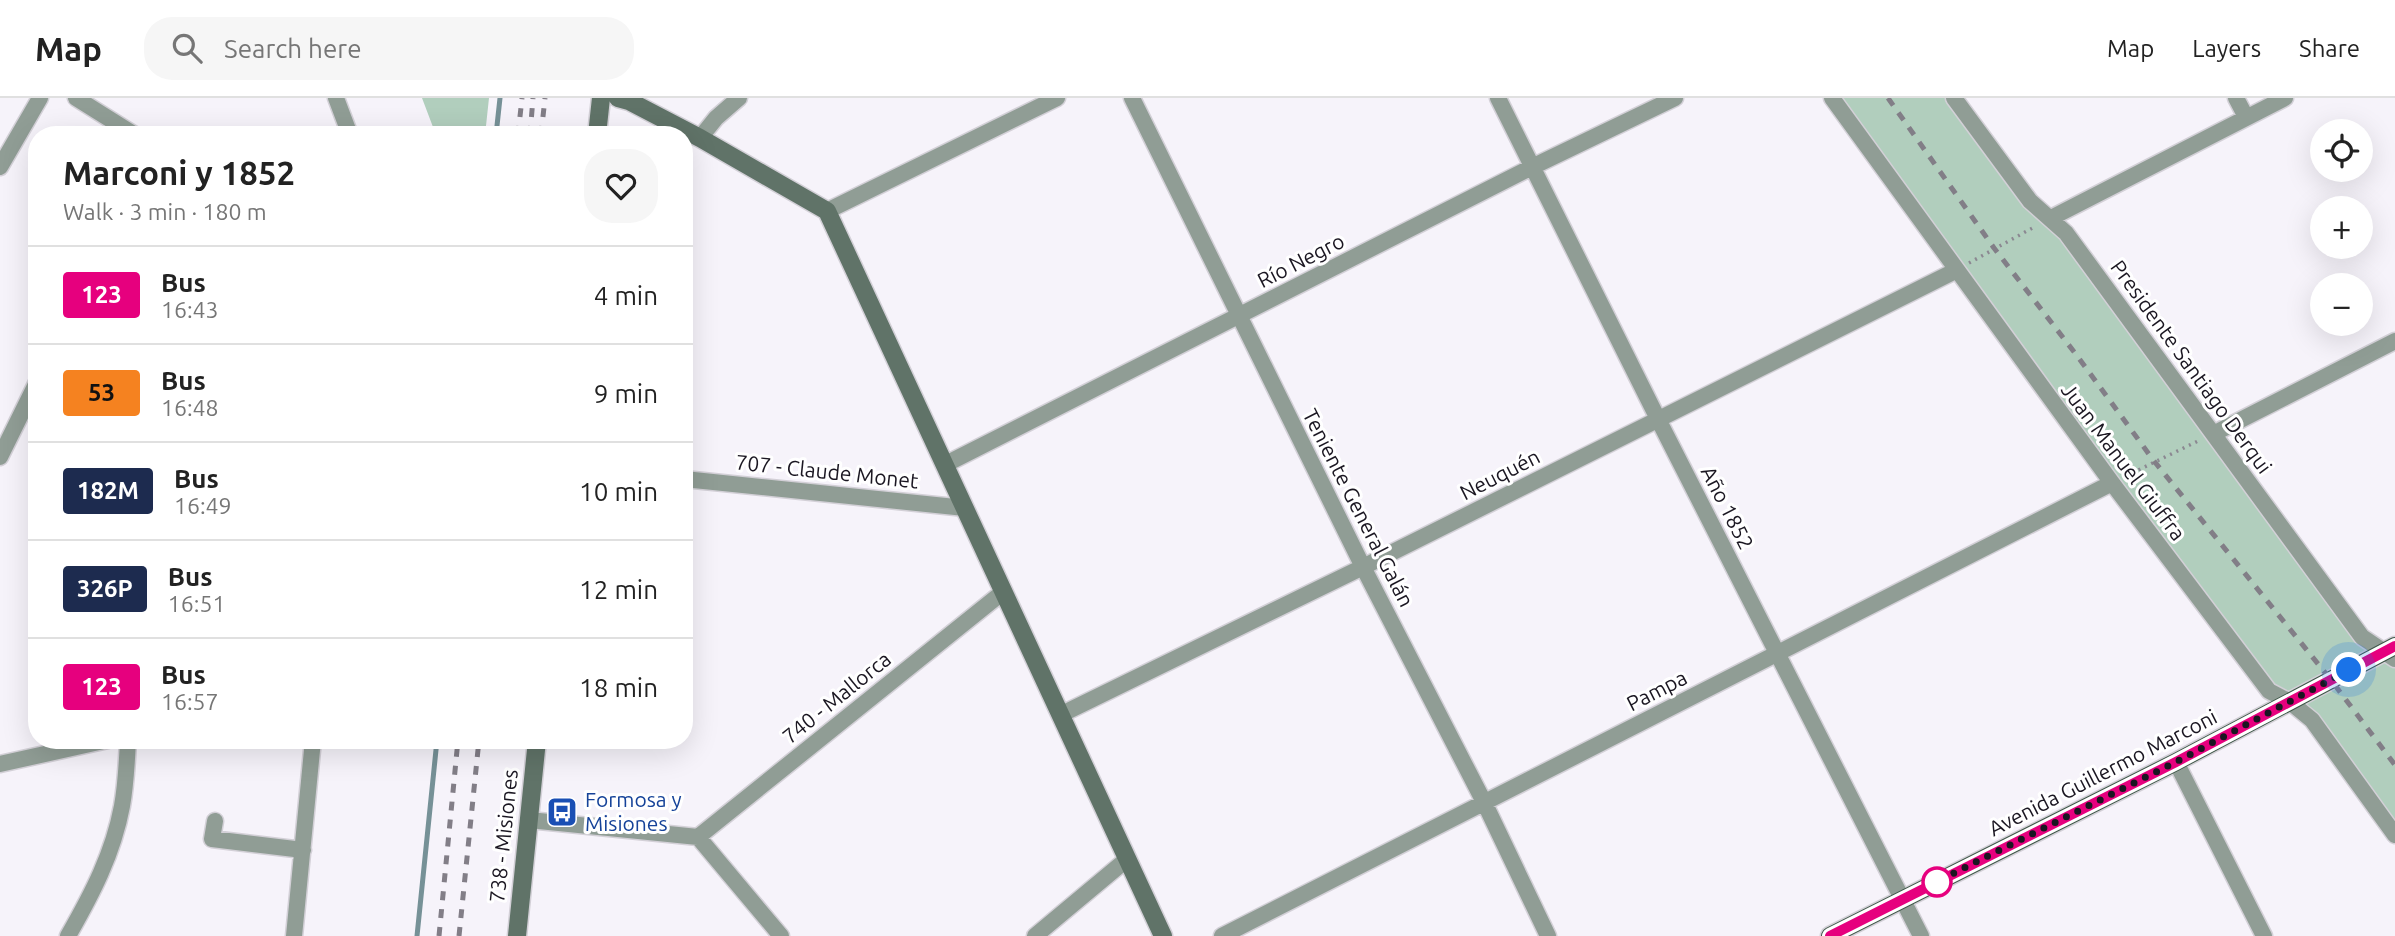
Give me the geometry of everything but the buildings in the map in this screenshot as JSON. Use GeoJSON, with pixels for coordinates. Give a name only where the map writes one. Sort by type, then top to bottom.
{"type":"FeatureCollection","features":[{"type":"Feature","properties":{"kind":"main road","name":"Avenida Guillermo Marconi"},"geometry":{"type":"LineString","coordinates":[[1830,936],[2392,652]]}},
{"type":"Feature","properties":{"kind":"street"},"geometry":{"type":"LineString","coordinates":[[0,167],[40,98]]}},
{"type":"Feature","properties":{"kind":"street"},"geometry":{"type":"LineString","coordinates":[[76,98],[121,126]]}},
{"type":"Feature","properties":{"kind":"street"},"geometry":{"type":"LineString","coordinates":[[336,98],[347,126]]}},
{"type":"Feature","properties":{"kind":"street"},"geometry":{"type":"LineString","coordinates":[[598,126],[601,98]]}},
{"type":"Feature","properties":{"kind":"street"},"geometry":{"type":"LineString","coordinates":[[618,98],[677,126]]}},
{"type":"Feature","properties":{"kind":"street"},"geometry":{"type":"LineString","coordinates":[[700,138],[716,118],[739,98]]}},
{"type":"Feature","properties":{"kind":"street"},"geometry":{"type":"LineString","coordinates":[[827,211],[1057,98]]}},
{"type":"Feature","properties":{"kind":"street","name":"Teniente General Galán"},"geometry":{"type":"LineString","coordinates":[[1132,98],[1363,567],[1485,804],[1548,936]]}},
{"type":"Feature","properties":{"kind":"street","name":"Año 1852"},"geometry":{"type":"LineString","coordinates":[[1498,98],[1921,936]]}},
{"type":"Feature","properties":{"kind":"street","name":"Río Negro"},"geometry":{"type":"LineString","coordinates":[[946,464],[1532,167],[1675,98]]}},
{"type":"Feature","properties":{"kind":"street","name":"Juan Manuel Giuffra"},"geometry":{"type":"LineString","coordinates":[[1832,98],[1955,271],[2269,691],[2290,702],[2312,720],[2395,835]]}},
{"type":"Feature","properties":{"kind":"street","name":"Presidente Santiago Derqui"},"geometry":{"type":"LineString","coordinates":[[1954,98],[2030,201],[2066,233],[2362,637],[2392,652]]}},
{"type":"Feature","properties":{"kind":"street"},"geometry":{"type":"LineString","coordinates":[[2236,98],[2246,117]]}},
{"type":"Feature","properties":{"kind":"street"},"geometry":{"type":"LineString","coordinates":[[2051,218],[2285,98]]}},
{"type":"Feature","properties":{"kind":"street"},"geometry":{"type":"LineString","coordinates":[[0,133],[15,141]]}},
{"type":"Feature","properties":{"kind":"street"},"geometry":{"type":"LineString","coordinates":[[693,134],[827,211],[1163,936]]}},
{"type":"Feature","properties":{"kind":"street","name":"Neuquén"},"geometry":{"type":"LineString","coordinates":[[1062,714],[1955,271]]}},
{"type":"Feature","properties":{"kind":"street"},"geometry":{"type":"LineString","coordinates":[[2215,433],[2395,341]]}},
{"type":"Feature","properties":{"kind":"street"},"geometry":{"type":"LineString","coordinates":[[0,457],[28,400]]}},
{"type":"Feature","properties":{"kind":"street","name":"707 - Claude Monet"},"geometry":{"type":"LineString","coordinates":[[693,480],[965,508]]}},
{"type":"Feature","properties":{"kind":"street","name":"Pampa"},"geometry":{"type":"LineString","coordinates":[[1222,936],[2112,483]]}},
{"type":"Feature","properties":{"kind":"street","name":"740 - Mallorca"},"geometry":{"type":"LineString","coordinates":[[698,837],[1003,592]]}},
{"type":"Feature","properties":{"kind":"street"},"geometry":{"type":"LineString","coordinates":[[0,764],[68,749]]}},
{"type":"Feature","properties":{"kind":"street"},"geometry":{"type":"LineString","coordinates":[[68,936],[95,888],[110,851],[123,803],[127,749]]}},
{"type":"Feature","properties":{"kind":"street"},"geometry":{"type":"LineString","coordinates":[[295,936],[312,749]]}},
{"type":"Feature","properties":{"kind":"street","name":"738 - Misiones"},"geometry":{"type":"LineString","coordinates":[[517,936],[536,749]]}},
{"type":"Feature","properties":{"kind":"street"},"geometry":{"type":"LineString","coordinates":[[2176,762],[2264,936]]}},
{"type":"Feature","properties":{"kind":"street"},"geometry":{"type":"LineString","coordinates":[[529,820],[698,837],[781,936]]}},
{"type":"Feature","properties":{"kind":"street"},"geometry":{"type":"LineString","coordinates":[[215,821],[212,839],[303,850]]}},
{"type":"Feature","properties":{"kind":"street"},"geometry":{"type":"LineString","coordinates":[[1035,936],[1126,860]]}},
{"type":"Feature","properties":{"kind":"path"},"geometry":{"type":"LineString","coordinates":[[1955,271],[2051,218]]}},
{"type":"Feature","properties":{"kind":"path"},"geometry":{"type":"LineString","coordinates":[[2112,483],[2215,433]]}},
{"type":"Feature","properties":{"kind":"green space"},"geometry":{"type":"Polygon","coordinates":[[[422,98],[489,98],[486,126],[433,126],[422,98]]]}},
{"type":"Feature","properties":{"kind":"green space"},"geometry":{"type":"Polygon","coordinates":[[[1832,98],[1954,98],[2362,637],[2395,659],[2395,835],[2312,720],[2276,696],[1832,98]]]}},
{"type":"Feature","properties":{"kind":"waterway"},"geometry":{"type":"LineString","coordinates":[[497,126],[500,98]]}},
{"type":"Feature","properties":{"kind":"waterway"},"geometry":{"type":"LineString","coordinates":[[417,936],[436,749]]}},
{"type":"Feature","properties":{"kind":"railway"},"geometry":{"type":"LineString","coordinates":[[519,126],[522,98]]}},
{"type":"Feature","properties":{"kind":"railway"},"geometry":{"type":"LineString","coordinates":[[531,126],[533,98]]}},
{"type":"Feature","properties":{"kind":"railway"},"geometry":{"type":"LineString","coordinates":[[542,126],[545,98]]}},
{"type":"Feature","properties":{"kind":"railway"},"geometry":{"type":"LineString","coordinates":[[1888,98],[1994,248],[2154,461],[2331,680],[2395,765]]}},
{"type":"Feature","properties":{"kind":"railway"},"geometry":{"type":"LineString","coordinates":[[439,936],[457,749]]}},
{"type":"Feature","properties":{"kind":"railway"},"geometry":{"type":"LineString","coordinates":[[459,936],[478,749]]}},
{"type":"Feature","properties":{"kind":"bus line","name":"123"},"geometry":{"type":"LineString","coordinates":[[1830,936],[2176,762],[2395,646]]}},
{"type":"Feature","properties":{"kind":"place","name":"Formosa y Misiones"},"geometry":{"type":"Point","coordinates":[562,812]}},
{"type":"Feature","properties":{"kind":"route"},"geometry":{"type":"LineString","coordinates":[[1937,882],[1934,883],[2176,762],[2349,670]]}}]}
